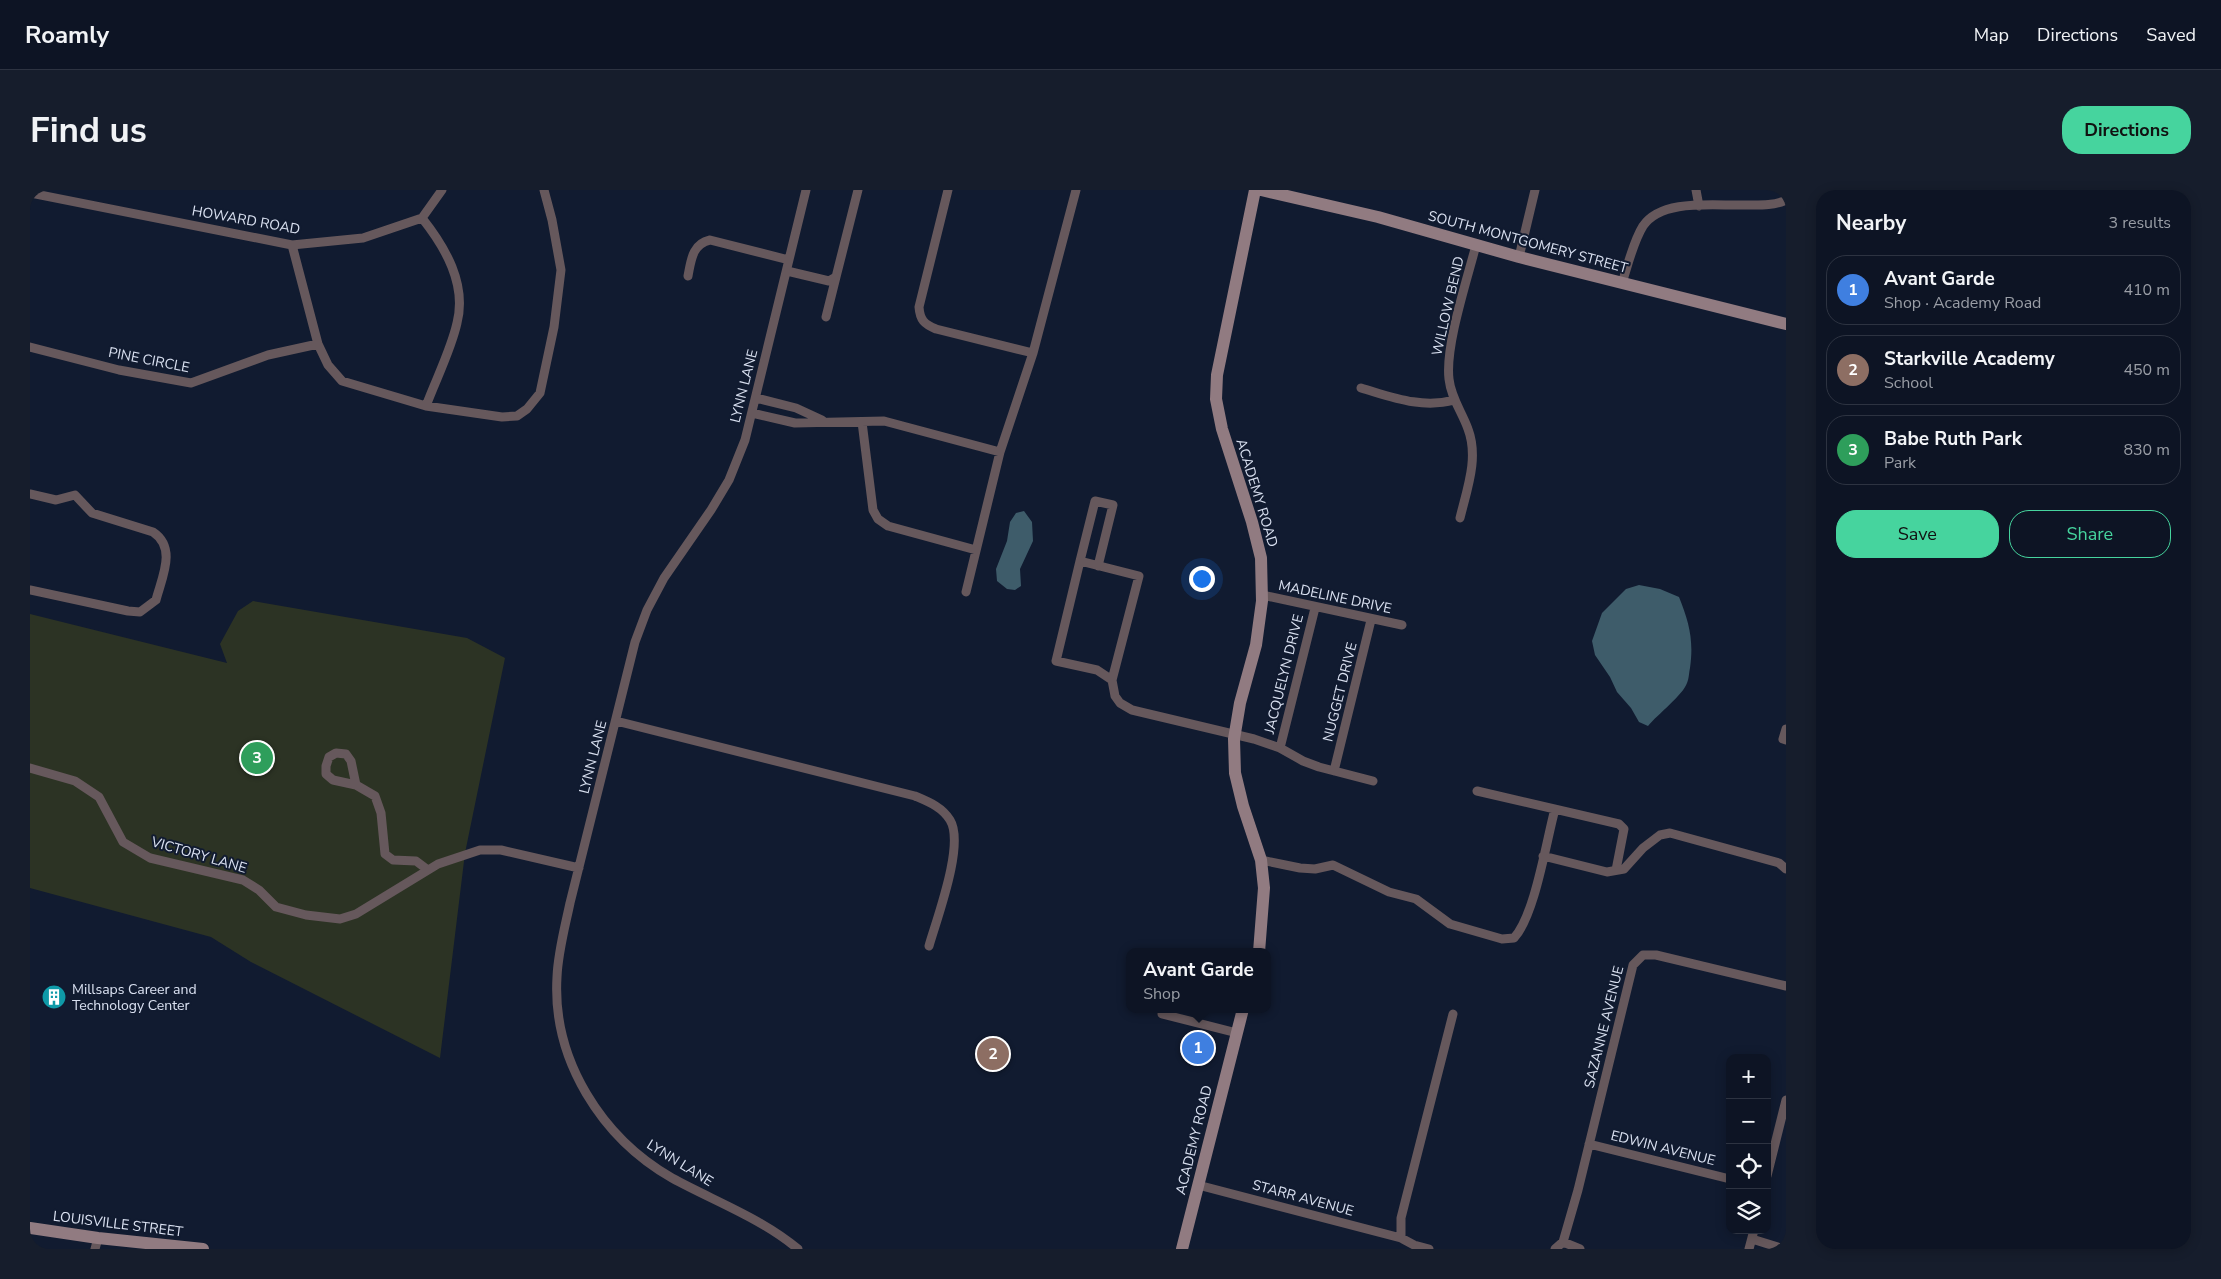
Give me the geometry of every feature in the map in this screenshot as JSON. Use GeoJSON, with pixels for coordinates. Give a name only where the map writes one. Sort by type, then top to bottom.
{"type":"FeatureCollection","features":[{"type":"Feature","properties":{"kind":"street"},"geometry":{"type":"LineString","coordinates":[[426,406],[458,322],[458,286],[447,254],[422,218],[442,190]]}},
{"type":"Feature","properties":{"kind":"street"},"geometry":{"type":"LineString","coordinates":[[292,245],[318,344],[328,366],[342,381],[426,406],[502,417],[517,416],[527,409],[540,393],[554,328],[561,270],[552,220],[544,190]]}},
{"type":"Feature","properties":{"kind":"street","name":"LYNN LANE"},"geometry":{"type":"LineString","coordinates":[[798,1249],[786,1239],[671,1177],[641,1157],[614,1132],[594,1107],[578,1080],[566,1050],[559,1014],[557,979],[561,942],[635,642],[647,610],[664,578],[711,510],[729,480],[745,440],[806,190]]}},
{"type":"Feature","properties":{"kind":"street"},"geometry":{"type":"LineString","coordinates":[[826,317],[858,190]]}},
{"type":"Feature","properties":{"kind":"street"},"geometry":{"type":"LineString","coordinates":[[948,190],[919,307],[920,317],[925,325],[936,329],[1033,353]]}},
{"type":"Feature","properties":{"kind":"street"},"geometry":{"type":"LineString","coordinates":[[966,592],[1000,452],[1033,353],[1076,190]]}},
{"type":"Feature","properties":{"kind":"street","name":"ACADEMY ROAD"},"geometry":{"type":"LineString","coordinates":[[1255,190],[1217,376],[1216,399],[1222,429],[1252,522],[1261,558],[1262,595],[1256,645],[1240,703],[1235,734],[1235,773],[1243,806],[1261,860],[1264,888],[1259,948]]}},
{"type":"Feature","properties":{"kind":"street","name":"SOUTH MONTGOMERY STREET"},"geometry":{"type":"LineString","coordinates":[[1261,190],[1378,218],[1519,257],[1786,324]]}},
{"type":"Feature","properties":{"kind":"street"},"geometry":{"type":"LineString","coordinates":[[1519,257],[1535,190]]}},
{"type":"Feature","properties":{"kind":"street"},"geometry":{"type":"LineString","coordinates":[[1696,190],[1699,206]]}},
{"type":"Feature","properties":{"kind":"street","name":"HOWARD ROAD"},"geometry":{"type":"LineString","coordinates":[[30,193],[292,245],[363,238],[422,218]]}},
{"type":"Feature","properties":{"kind":"street"},"geometry":{"type":"LineString","coordinates":[[1622,283],[1643,226],[1653,215],[1672,207],[1767,205],[1786,200]]}},
{"type":"Feature","properties":{"kind":"street"},"geometry":{"type":"LineString","coordinates":[[688,276],[695,247],[703,241],[710,240],[789,260]]}},
{"type":"Feature","properties":{"kind":"street","name":"WILLOW BEND"},"geometry":{"type":"LineString","coordinates":[[1460,518],[1470,476],[1473,450],[1468,429],[1454,400],[1449,379],[1449,357],[1476,245]]}},
{"type":"Feature","properties":{"kind":"street"},"geometry":{"type":"LineString","coordinates":[[787,271],[829,281],[836,277]]}},
{"type":"Feature","properties":{"kind":"street","name":"PINE CIRCLE"},"geometry":{"type":"LineString","coordinates":[[30,347],[119,370],[191,383],[268,355],[318,344]]}},
{"type":"Feature","properties":{"kind":"street"},"geometry":{"type":"LineString","coordinates":[[1361,388],[1416,403],[1440,404],[1454,400]]}},
{"type":"Feature","properties":{"kind":"street"},"geometry":{"type":"LineString","coordinates":[[756,398],[796,408],[825,421]]}},
{"type":"Feature","properties":{"kind":"street"},"geometry":{"type":"LineString","coordinates":[[752,413],[795,423],[884,421],[1000,452]]}},
{"type":"Feature","properties":{"kind":"street"},"geometry":{"type":"LineString","coordinates":[[862,422],[873,510],[878,520],[888,526],[976,550]]}},
{"type":"Feature","properties":{"kind":"street"},"geometry":{"type":"LineString","coordinates":[[30,494],[56,500],[75,495],[92,512],[152,532],[161,538],[166,547],[166,560],[156,600],[140,612],[30,590]]}},
{"type":"Feature","properties":{"kind":"street"},"geometry":{"type":"LineString","coordinates":[[1098,566],[1113,505],[1095,501],[1056,662],[1096,670],[1112,680]]}},
{"type":"Feature","properties":{"kind":"street"},"geometry":{"type":"LineString","coordinates":[[1080,561],[1139,576],[1112,680],[1115,696],[1120,703],[1132,710],[1235,734],[1280,748],[1302,761],[1373,781]]}},
{"type":"Feature","properties":{"kind":"street","name":"MADELINE DRIVE"},"geometry":{"type":"LineString","coordinates":[[1262,595],[1315,608],[1402,625]]}},
{"type":"Feature","properties":{"kind":"street","name":"JACQUELYN DRIVE"},"geometry":{"type":"LineString","coordinates":[[1280,748],[1315,608]]}},
{"type":"Feature","properties":{"kind":"street","name":"NUGGET DRIVE"},"geometry":{"type":"LineString","coordinates":[[1334,771],[1371,620]]}},
{"type":"Feature","properties":{"kind":"street"},"geometry":{"type":"LineString","coordinates":[[616,720],[915,796],[940,808],[950,819],[954,830],[955,847],[952,866],[929,946]]}},
{"type":"Feature","properties":{"kind":"street"},"geometry":{"type":"LineString","coordinates":[[1785,740],[1786,729]]}},
{"type":"Feature","properties":{"kind":"street","name":"VICTORY LANE"},"geometry":{"type":"LineString","coordinates":[[30,768],[75,781],[99,797],[123,842],[150,858],[244,880],[259,890],[276,907],[306,915],[340,919],[356,914],[428,870],[465,853],[480,850],[501,850],[579,868]]}},
{"type":"Feature","properties":{"kind":"street"},"geometry":{"type":"LineString","coordinates":[[356,785],[375,796],[381,813],[385,854],[393,860],[416,861],[428,870]]}},
{"type":"Feature","properties":{"kind":"street"},"geometry":{"type":"LineString","coordinates":[[1477,791],[1619,824],[1624,829],[1616,870]]}},
{"type":"Feature","properties":{"kind":"street"},"geometry":{"type":"LineString","coordinates":[[1261,860],[1308,868],[1333,865],[1389,892],[1416,899],[1450,924],[1502,939],[1514,938],[1523,928],[1531,908],[1555,809]]}},
{"type":"Feature","properties":{"kind":"street"},"geometry":{"type":"LineString","coordinates":[[1543,856],[1607,872],[1624,869],[1643,848],[1660,835],[1670,834],[1779,863],[1786,869]]}},
{"type":"Feature","properties":{"kind":"street","name":"SAZANNE AVENUE"},"geometry":{"type":"LineString","coordinates":[[1563,1242],[1633,965],[1643,954],[1656,955],[1786,986]]}},
{"type":"Feature","properties":{"kind":"street","name":"ACADEMY ROAD"},"geometry":{"type":"LineString","coordinates":[[1182,1249],[1243,1013]]}},
{"type":"Feature","properties":{"kind":"street"},"geometry":{"type":"LineString","coordinates":[[1162,1014],[1237,1033]]}},
{"type":"Feature","properties":{"kind":"street"},"geometry":{"type":"LineString","coordinates":[[1429,1249],[1414,1245],[1401,1238],[1401,1218],[1453,1014]]}},
{"type":"Feature","properties":{"kind":"street"},"geometry":{"type":"LineString","coordinates":[[1771,1162],[1785,1112],[1786,1100]]}},
{"type":"Feature","properties":{"kind":"street","name":"EDWIN AVENUE"},"geometry":{"type":"LineString","coordinates":[[1589,1144],[1726,1178]]}},
{"type":"Feature","properties":{"kind":"street","name":"STARR AVENUE"},"geometry":{"type":"LineString","coordinates":[[1198,1186],[1401,1238]]}},
{"type":"Feature","properties":{"kind":"street","name":"LOUISVILLE STREET"},"geometry":{"type":"LineString","coordinates":[[30,1228],[97,1244],[203,1249]]}},
{"type":"Feature","properties":{"kind":"street"},"geometry":{"type":"LineString","coordinates":[[1750,1249],[1753,1235],[1784,1249]]}},
{"type":"Feature","properties":{"kind":"street"},"geometry":{"type":"LineString","coordinates":[[1555,1249],[1563,1242],[1580,1249]]}},
{"type":"Feature","properties":{"kind":"green space"},"geometry":{"type":"Polygon","coordinates":[[[253,601],[467,638],[505,658],[465,853],[440,1058],[251,962],[211,937],[30,888],[30,614],[227,663],[220,644],[238,611],[253,601]]]}},
{"type":"Feature","properties":{"kind":"water"},"geometry":{"type":"Polygon","coordinates":[[[1024,511],[1032,522],[1033,541],[1020,569],[1021,586],[1015,590],[1007,589],[997,581],[996,569],[1007,541],[1010,522],[1016,513],[1024,511]]]}},
{"type":"Feature","properties":{"kind":"water"},"geometry":{"type":"Polygon","coordinates":[[[1639,585],[1660,589],[1679,597],[1686,615],[1691,640],[1689,678],[1685,688],[1648,726],[1639,722],[1631,708],[1617,692],[1610,677],[1595,655],[1592,641],[1602,613],[1626,589],[1639,585]]]}},
{"type":"Feature","properties":{"kind":"place","name":"Babe Ruth Park"},"geometry":{"type":"Point","coordinates":[257,758]}},
{"type":"Feature","properties":{"kind":"place","name":"Millsaps Career and Technology Center"},"geometry":{"type":"Point","coordinates":[54,997]}},
{"type":"Feature","properties":{"kind":"place","name":"Avant Garde"},"geometry":{"type":"Point","coordinates":[1198,1048]}},
{"type":"Feature","properties":{"kind":"place","name":"Starkville Academy"},"geometry":{"type":"Point","coordinates":[993,1054]}}]}
